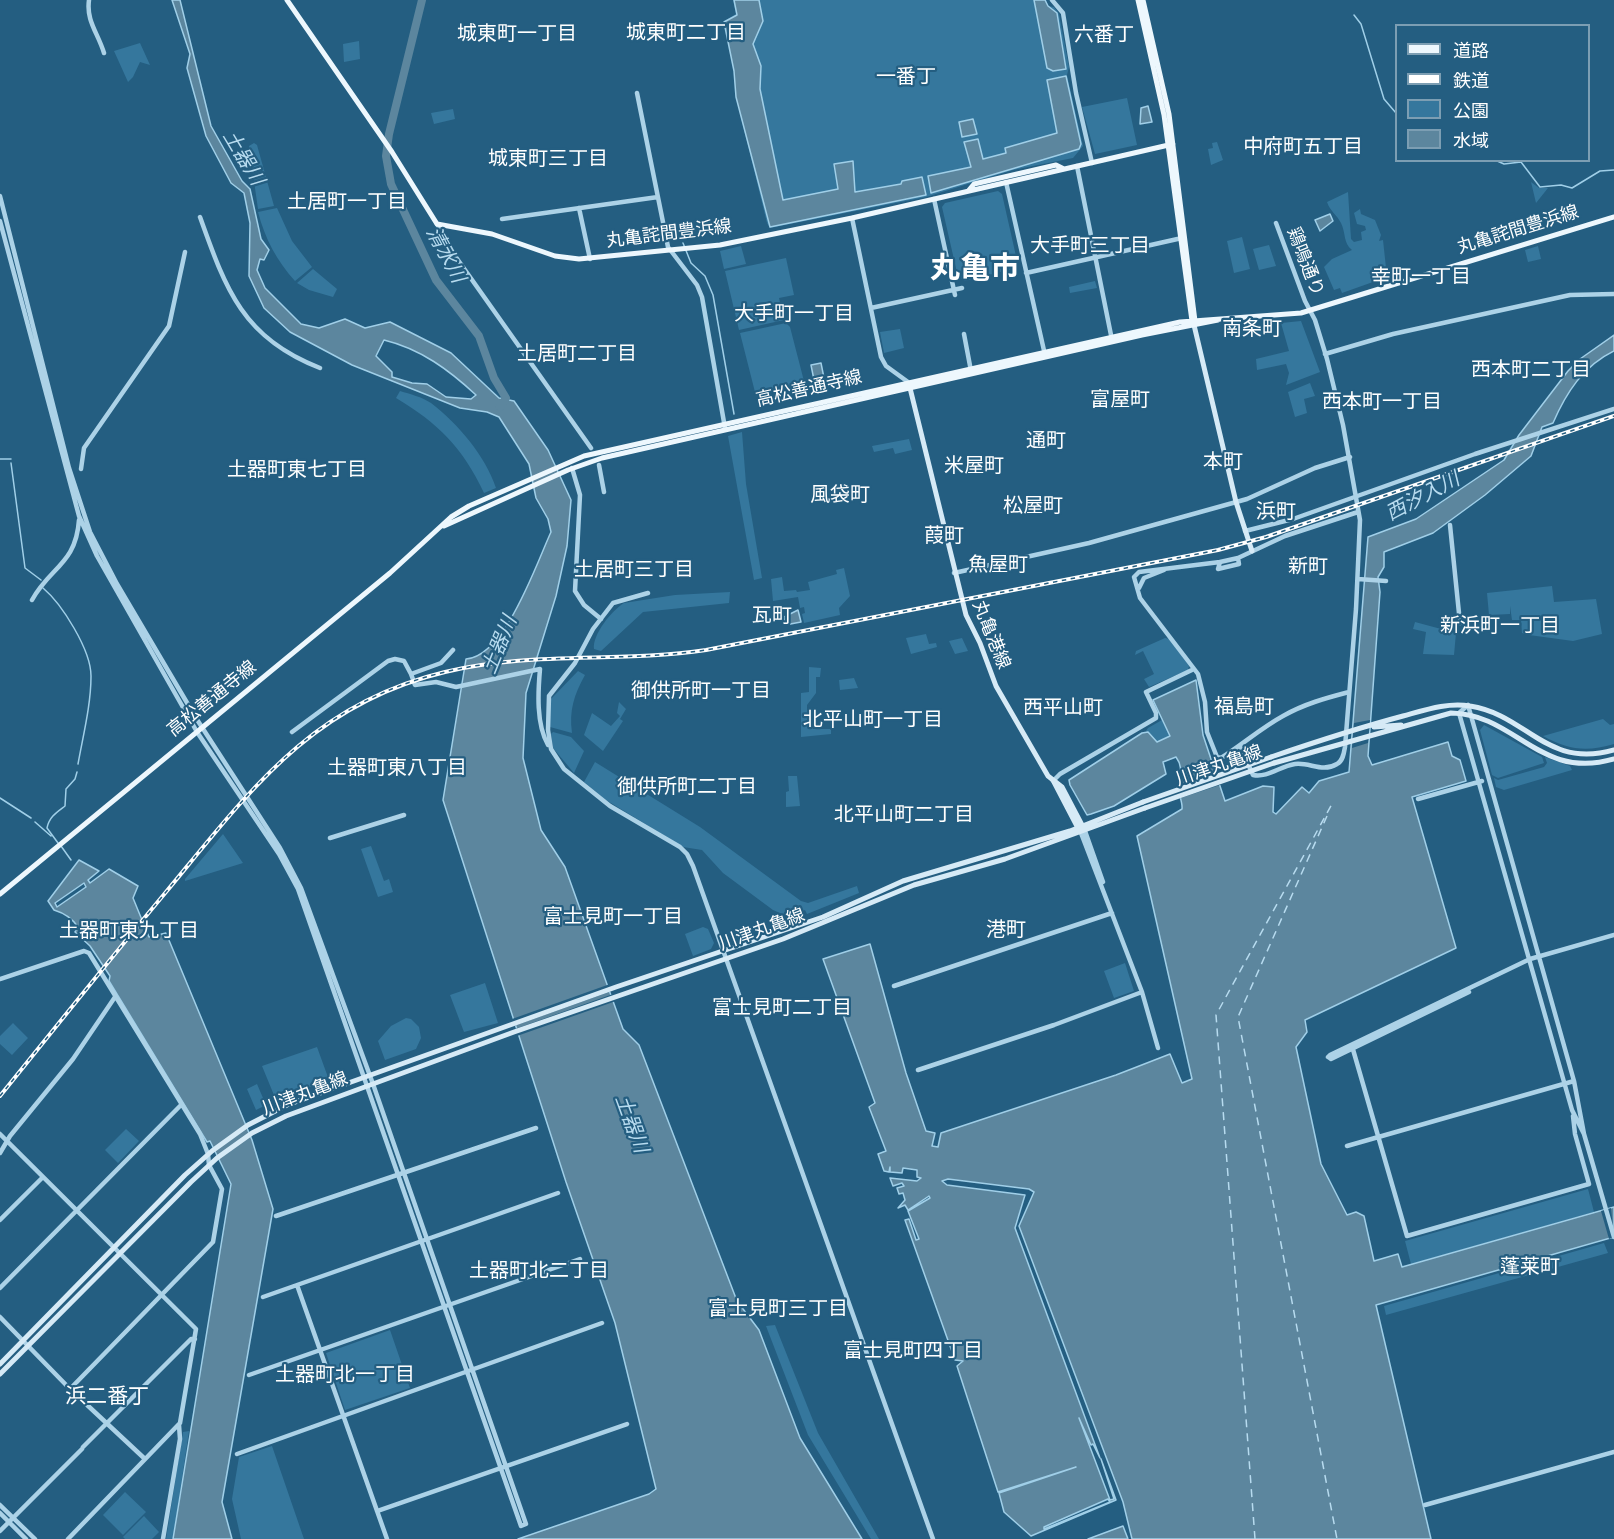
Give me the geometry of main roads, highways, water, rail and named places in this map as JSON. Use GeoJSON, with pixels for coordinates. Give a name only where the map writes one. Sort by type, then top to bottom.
{"type":"FeatureCollection","features":[{"type":"Feature","properties":{"kind":"main road","name":"丸亀詫間豊浜線"},"geometry":{"type":"LineString","coordinates":[[286,0],[392,152],[437,224],[508,238],[560,257],[590,259],[686,250],[852,218],[1171,145]]}},
{"type":"Feature","properties":{"kind":"main road"},"geometry":{"type":"LineString","coordinates":[[1138,0],[1171,145]]}},
{"type":"Feature","properties":{"kind":"main road"},"geometry":{"type":"LineString","coordinates":[[1143,0],[1171,145],[1194,321],[1245,531],[1252,551]]}},
{"type":"Feature","properties":{"kind":"main road"},"geometry":{"type":"LineString","coordinates":[[968,191],[975,184],[997,178],[1056,165],[1064,169]]}},
{"type":"Feature","properties":{"kind":"main road","name":"丸亀詫間豊浜線"},"geometry":{"type":"LineString","coordinates":[[1194,321],[1310,311],[1614,217]]}},
{"type":"Feature","properties":{"kind":"main road","name":"高松善通寺線"},"geometry":{"type":"LineString","coordinates":[[0,894],[443,527],[451,517],[480,500],[564,463],[1194,321]]}},
{"type":"Feature","properties":{"kind":"main road","name":"丸亀港線"},"geometry":{"type":"LineString","coordinates":[[909,385],[961,603],[980,643],[996,687],[1048,776],[1062,787],[1082,830]]}},
{"type":"Feature","properties":{"kind":"main road","name":"高松善通寺線"},"geometry":{"type":"LineString","coordinates":[[443,527],[570,469],[725,427]]}},
{"type":"Feature","properties":{"kind":"main road","name":"川津丸亀線"},"geometry":{"type":"LineString","coordinates":[[0,1364],[117,1250],[217,1158],[250,1134],[278,1120],[370,1085],[514,1032],[725,960],[914,885],[1005,859],[1144,805],[1349,736],[1371,726],[1434,708],[1468,705],[1496,715],[1553,747],[1575,755],[1587,756],[1614,750]]}},
{"type":"Feature","properties":{"kind":"main road","name":"川津丸亀線"},"geometry":{"type":"LineString","coordinates":[[1273,760],[1349,736],[1368,735],[1435,716],[1459,713],[1493,724],[1559,761],[1585,765],[1614,759]]}},
{"type":"Feature","properties":{"kind":"main road"},"geometry":{"type":"LineString","coordinates":[[1371,726],[1402,726]]}},
{"type":"Feature","properties":{"kind":"main road","name":"川津丸亀線"},"geometry":{"type":"LineString","coordinates":[[0,1374],[210,1152],[247,1126],[287,1106],[511,1024],[823,917],[903,881],[1082,830]]}},
{"type":"Feature","properties":{"kind":"water","name":"土器川"},"geometry":{"type":"Polygon","coordinates":[[[172,0],[180,0],[211,126],[242,181],[250,189],[261,239],[269,250],[264,260],[260,259],[257,270],[265,288],[301,324],[319,328],[345,319],[365,328],[390,322],[451,353],[499,398],[514,401],[548,450],[571,500],[567,546],[556,596],[526,693],[523,758],[541,830],[565,867],[623,1029],[639,1045],[737,1301],[759,1330],[800,1438],[862,1539],[518,1539],[649,1494],[656,1489],[615,1323],[566,1182],[443,800],[466,659],[480,654],[494,643],[506,626],[518,606],[551,532],[548,519],[536,498],[529,464],[499,417],[487,412],[460,408],[352,365],[290,332],[264,308],[249,276],[250,223],[244,193],[231,183],[206,136],[187,68],[190,54],[172,0]],[[384,340],[376,356],[392,372],[392,377],[412,383],[427,384],[446,397],[471,399],[476,395],[434,361],[384,340]]]}},
{"type":"Feature","properties":{"kind":"water"},"geometry":{"type":"Polygon","coordinates":[[[734,0],[759,0],[763,21],[753,44],[761,66],[760,89],[783,200],[838,189],[834,164],[853,161],[855,192],[901,184],[902,181],[922,177],[926,195],[770,227],[736,97],[734,71],[724,22],[737,15],[734,0]]]}},
{"type":"Feature","properties":{"kind":"water"},"geometry":{"type":"Polygon","coordinates":[[[1034,0],[1045,0],[1048,6],[1057,13],[1066,69],[1053,71],[1047,68],[1034,0]]]}},
{"type":"Feature","properties":{"kind":"water"},"geometry":{"type":"Polygon","coordinates":[[[1066,76],[1081,144],[1079,149],[931,193],[928,176],[971,167],[964,142],[978,139],[983,159],[1006,153],[1005,148],[1057,133],[1047,80],[1066,76]]]}},
{"type":"Feature","properties":{"kind":"water"},"geometry":{"type":"Polygon","coordinates":[[[1148,106],[1152,122],[1140,124],[1141,108],[1148,106]]]}},
{"type":"Feature","properties":{"kind":"water"},"geometry":{"type":"Polygon","coordinates":[[[973,119],[977,134],[962,137],[959,122],[973,119]]]}},
{"type":"Feature","properties":{"kind":"water"},"geometry":{"type":"Polygon","coordinates":[[[1330,214],[1333,221],[1320,231],[1315,220],[1330,214]]]}},
{"type":"Feature","properties":{"kind":"water"},"geometry":{"type":"Polygon","coordinates":[[[1614,335],[1614,351],[1593,364],[1577,381],[1553,423],[1542,427],[1531,456],[1485,495],[1433,533],[1384,552],[1384,567],[1378,577],[1380,592],[1368,756],[1372,765],[1448,742],[1452,756],[1460,760],[1466,781],[1412,797],[1456,948],[1305,1020],[1307,1032],[1296,1047],[1321,1164],[1347,1215],[1356,1212],[1364,1216],[1374,1261],[1398,1254],[1402,1267],[1614,1207],[1614,1237],[1376,1305],[1431,1539],[1132,1539],[1123,1502],[1019,1226],[1034,1192],[1029,1189],[948,1179],[942,1181],[947,1185],[1025,1195],[1015,1228],[1100,1458],[1093,1444],[1091,1445],[1079,1418],[1110,1500],[1114,1499],[1101,1459],[1116,1500],[1031,1536],[1004,1512],[999,1493],[1076,1467],[998,1492],[957,1366],[963,1361],[955,1360],[905,1220],[909,1219],[916,1240],[919,1239],[908,1211],[930,1198],[929,1196],[908,1210],[905,1205],[898,1208],[905,1200],[903,1193],[899,1194],[897,1188],[904,1186],[902,1183],[893,1186],[890,1178],[917,1181],[921,1178],[917,1177],[917,1170],[903,1168],[902,1173],[890,1172],[890,1167],[889,1172],[884,1171],[878,1154],[886,1151],[869,1107],[875,1103],[823,959],[870,944],[906,1073],[926,1131],[935,1133],[932,1146],[938,1147],[941,1133],[1116,1075],[1170,1054],[1182,1083],[1192,1079],[1137,836],[1182,809],[1178,788],[1180,764],[1176,757],[1163,762],[1166,774],[1114,806],[1087,815],[1069,780],[1142,733],[1148,732],[1157,742],[1170,736],[1153,700],[1196,680],[1203,735],[1225,801],[1263,786],[1274,787],[1273,812],[1276,814],[1302,787],[1309,793],[1319,781],[1349,772],[1368,537],[1416,519],[1504,460],[1519,435],[1568,371],[1580,359],[1614,335]],[[1108,1499],[1044,1527],[1044,1529],[1110,1502],[1108,1499]]]}},
{"type":"Feature","properties":{"kind":"water"},"geometry":{"type":"Polygon","coordinates":[[[821,363],[824,378],[814,380],[811,365],[821,363]]]}},
{"type":"Feature","properties":{"kind":"water"},"geometry":{"type":"Polygon","coordinates":[[[798,610],[801,622],[785,625],[784,617],[798,610]]]}},
{"type":"Feature","properties":{"kind":"water"},"geometry":{"type":"Polygon","coordinates":[[[79,860],[99,871],[88,880],[90,883],[109,869],[138,886],[133,898],[149,937],[166,933],[252,1140],[273,1209],[222,1502],[232,1539],[173,1539],[231,1184],[210,1141],[207,1142],[109,981],[110,976],[90,946],[75,932],[78,927],[76,924],[68,916],[54,910],[48,901],[79,860]],[[84,883],[55,903],[57,907],[86,887],[84,883]]]}},
{"type":"Feature","properties":{"kind":"water"},"geometry":{"type":"Polygon","coordinates":[[[1123,1526],[1128,1539],[1088,1539],[1123,1526]]]}},
{"type":"Feature","properties":{"kind":"waterway","name":"清水川"},"geometry":{"type":"LineString","coordinates":[[422,0],[389,134],[386,156],[391,184],[436,280],[479,336],[494,378],[506,398],[500,407]]}},
{"type":"Feature","properties":{"kind":"waterway"},"geometry":{"type":"LineString","coordinates":[[1354,15],[1361,24],[1384,99],[1395,112]]}},
{"type":"Feature","properties":{"kind":"waterway"},"geometry":{"type":"LineString","coordinates":[[1500,162],[1504,164],[1521,162]]}},
{"type":"Feature","properties":{"kind":"waterway"},"geometry":{"type":"LineString","coordinates":[[1521,162],[1540,187],[1561,185],[1572,188],[1600,171],[1614,170]]}},
{"type":"Feature","properties":{"kind":"waterway"},"geometry":{"type":"LineString","coordinates":[[683,243],[691,263],[705,276],[713,295],[734,414]]}},
{"type":"Feature","properties":{"kind":"waterway"},"geometry":{"type":"LineString","coordinates":[[0,459],[11,459]]}},
{"type":"Feature","properties":{"kind":"waterway"},"geometry":{"type":"LineString","coordinates":[[11,463],[25,568],[41,580]]}},
{"type":"Feature","properties":{"kind":"waterway"},"geometry":{"type":"LineString","coordinates":[[43,588],[67,616],[81,641],[90,665],[90,698],[78,764]]}},
{"type":"Feature","properties":{"kind":"waterway"},"geometry":{"type":"LineString","coordinates":[[58,843],[47,828],[48,824],[54,815],[65,806],[66,789],[75,779],[77,772]]}},
{"type":"Feature","properties":{"kind":"waterway"},"geometry":{"type":"LineString","coordinates":[[0,798],[31,818]]}},
{"type":"Feature","properties":{"kind":"waterway"},"geometry":{"type":"LineString","coordinates":[[35,822],[51,836]]}},
{"type":"Feature","properties":{"kind":"waterway"},"geometry":{"type":"LineString","coordinates":[[61,846],[71,860]]}},
{"type":"Feature","properties":{"kind":"railway"},"geometry":{"type":"LineString","coordinates":[[0,1096],[196,855],[255,787],[286,756],[320,729],[357,706],[398,687],[445,672],[510,662],[674,654],[706,650],[1218,550],[1266,537],[1614,416]]}},
{"type":"Feature","properties":{"kind":"district","name":"城東町二丁目"},"geometry":{"type":"Point","coordinates":[686,33]}},
{"type":"Feature","properties":{"kind":"district","name":"城東町一丁目"},"geometry":{"type":"Point","coordinates":[517,34]}},
{"type":"Feature","properties":{"kind":"district","name":"六番丁"},"geometry":{"type":"Point","coordinates":[1104,35]}},
{"type":"Feature","properties":{"kind":"district","name":"一番丁"},"geometry":{"type":"Point","coordinates":[906,77]}},
{"type":"Feature","properties":{"kind":"district","name":"中府町五丁目"},"geometry":{"type":"Point","coordinates":[1303,147]}},
{"type":"Feature","properties":{"kind":"district","name":"城東町三丁目"},"geometry":{"type":"Point","coordinates":[548,159]}},
{"type":"Feature","properties":{"kind":"district","name":"土居町一丁目"},"geometry":{"type":"Point","coordinates":[347,202]}},
{"type":"Feature","properties":{"kind":"district","name":"大手町三丁目"},"geometry":{"type":"Point","coordinates":[1090,246]}},
{"type":"Feature","properties":{"kind":"district","name":"丸亀市"},"geometry":{"type":"Point","coordinates":[975,270]}},
{"type":"Feature","properties":{"kind":"district","name":"幸町一丁目"},"geometry":{"type":"Point","coordinates":[1421,277]}},
{"type":"Feature","properties":{"kind":"district","name":"大手町一丁目"},"geometry":{"type":"Point","coordinates":[794,314]}},
{"type":"Feature","properties":{"kind":"district","name":"南条町"},"geometry":{"type":"Point","coordinates":[1252,329]}},
{"type":"Feature","properties":{"kind":"district","name":"土居町二丁目"},"geometry":{"type":"Point","coordinates":[577,354]}},
{"type":"Feature","properties":{"kind":"district","name":"西本町二丁目"},"geometry":{"type":"Point","coordinates":[1531,370]}},
{"type":"Feature","properties":{"kind":"district","name":"富屋町"},"geometry":{"type":"Point","coordinates":[1120,400]}},
{"type":"Feature","properties":{"kind":"district","name":"西本町一丁目"},"geometry":{"type":"Point","coordinates":[1382,402]}},
{"type":"Feature","properties":{"kind":"district","name":"通町"},"geometry":{"type":"Point","coordinates":[1046,441]}},
{"type":"Feature","properties":{"kind":"district","name":"本町"},"geometry":{"type":"Point","coordinates":[1223,462]}},
{"type":"Feature","properties":{"kind":"district","name":"米屋町"},"geometry":{"type":"Point","coordinates":[974,466]}},
{"type":"Feature","properties":{"kind":"district","name":"土器町東七丁目"},"geometry":{"type":"Point","coordinates":[297,470]}},
{"type":"Feature","properties":{"kind":"district","name":"風袋町"},"geometry":{"type":"Point","coordinates":[840,495]}},
{"type":"Feature","properties":{"kind":"district","name":"松屋町"},"geometry":{"type":"Point","coordinates":[1033,506]}},
{"type":"Feature","properties":{"kind":"district","name":"浜町"},"geometry":{"type":"Point","coordinates":[1276,512]}},
{"type":"Feature","properties":{"kind":"district","name":"葭町"},"geometry":{"type":"Point","coordinates":[944,536]}},
{"type":"Feature","properties":{"kind":"district","name":"魚屋町"},"geometry":{"type":"Point","coordinates":[998,565]}},
{"type":"Feature","properties":{"kind":"district","name":"新町"},"geometry":{"type":"Point","coordinates":[1308,567]}},
{"type":"Feature","properties":{"kind":"district","name":"土居町三丁目"},"geometry":{"type":"Point","coordinates":[634,570]}},
{"type":"Feature","properties":{"kind":"district","name":"瓦町"},"geometry":{"type":"Point","coordinates":[772,616]}},
{"type":"Feature","properties":{"kind":"district","name":"新浜町一丁目"},"geometry":{"type":"Point","coordinates":[1500,626]}},
{"type":"Feature","properties":{"kind":"district","name":"御供所町一丁目"},"geometry":{"type":"Point","coordinates":[701,691]}},
{"type":"Feature","properties":{"kind":"district","name":"福島町"},"geometry":{"type":"Point","coordinates":[1244,707]}},
{"type":"Feature","properties":{"kind":"district","name":"西平山町"},"geometry":{"type":"Point","coordinates":[1063,708]}},
{"type":"Feature","properties":{"kind":"district","name":"北平山町一丁目"},"geometry":{"type":"Point","coordinates":[873,720]}},
{"type":"Feature","properties":{"kind":"district","name":"土器町東八丁目"},"geometry":{"type":"Point","coordinates":[397,768]}},
{"type":"Feature","properties":{"kind":"district","name":"御供所町二丁目"},"geometry":{"type":"Point","coordinates":[687,787]}},
{"type":"Feature","properties":{"kind":"district","name":"北平山町二丁目"},"geometry":{"type":"Point","coordinates":[904,815]}},
{"type":"Feature","properties":{"kind":"district","name":"富士見町一丁目"},"geometry":{"type":"Point","coordinates":[613,917]}},
{"type":"Feature","properties":{"kind":"district","name":"港町"},"geometry":{"type":"Point","coordinates":[1006,930]}},
{"type":"Feature","properties":{"kind":"district","name":"土器町東九丁目"},"geometry":{"type":"Point","coordinates":[129,931]}},
{"type":"Feature","properties":{"kind":"district","name":"富士見町二丁目"},"geometry":{"type":"Point","coordinates":[782,1008]}},
{"type":"Feature","properties":{"kind":"district","name":"蓬莱町"},"geometry":{"type":"Point","coordinates":[1530,1267]}},
{"type":"Feature","properties":{"kind":"district","name":"土器町北二丁目"},"geometry":{"type":"Point","coordinates":[539,1271]}},
{"type":"Feature","properties":{"kind":"district","name":"富士見町三丁目"},"geometry":{"type":"Point","coordinates":[778,1309]}},
{"type":"Feature","properties":{"kind":"district","name":"富士見町四丁目"},"geometry":{"type":"Point","coordinates":[913,1351]}},
{"type":"Feature","properties":{"kind":"district","name":"土器町北一丁目"},"geometry":{"type":"Point","coordinates":[345,1375]}},
{"type":"Feature","properties":{"kind":"district","name":"浜二番丁"},"geometry":{"type":"Point","coordinates":[107,1397]}},
{"type":"Feature","properties":{"kind":"water label","name":"西汐入川"},"geometry":{"type":"Point","coordinates":[1423,497]}}]}
